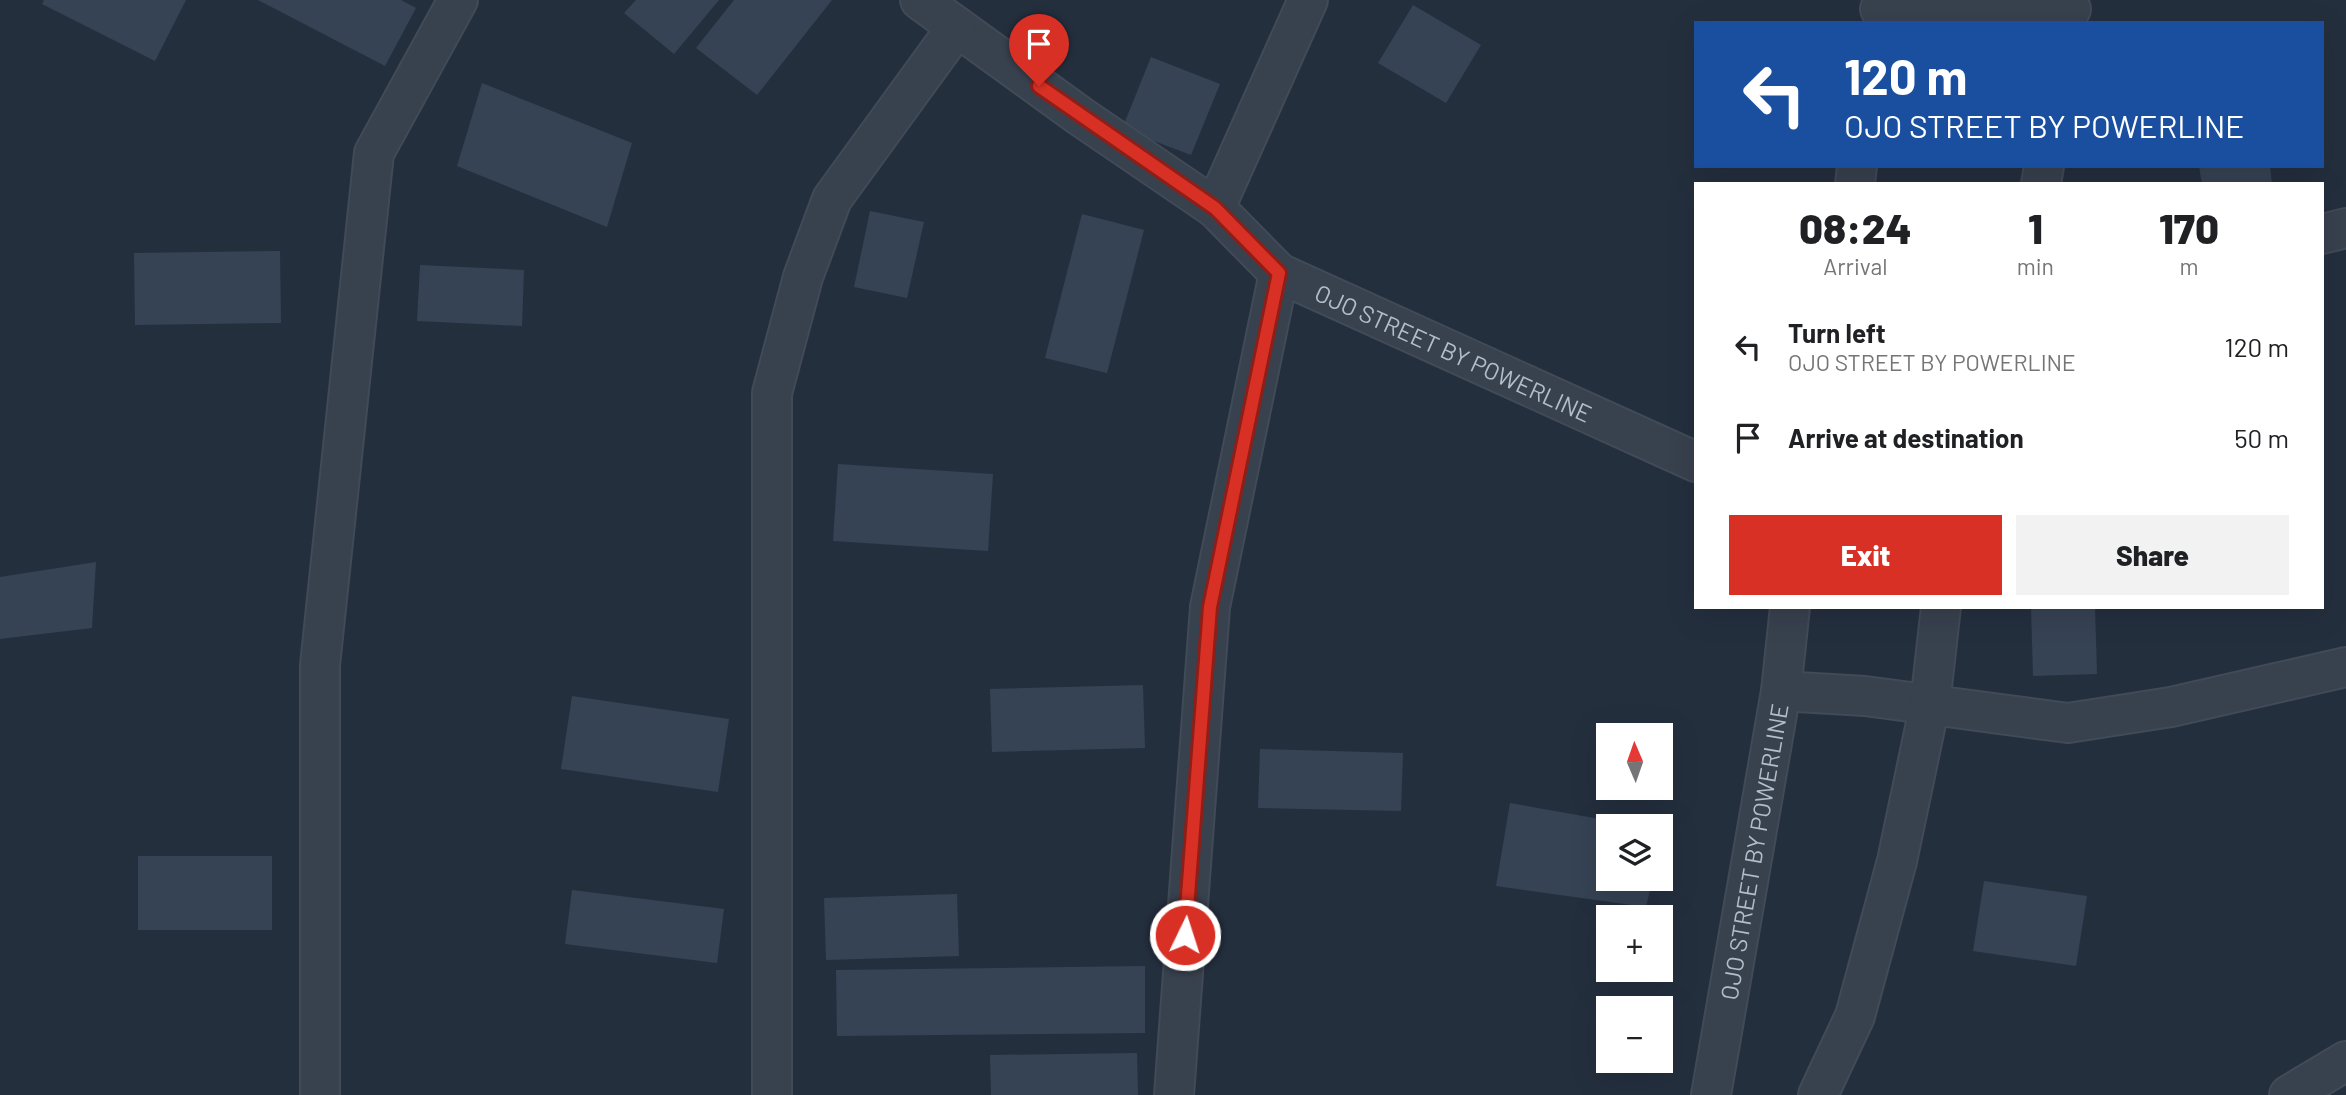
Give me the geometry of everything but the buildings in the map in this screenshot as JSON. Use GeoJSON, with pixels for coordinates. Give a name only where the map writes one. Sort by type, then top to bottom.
{"type":"FeatureCollection","features":[{"type":"Feature","properties":{"kind":"street"},"geometry":{"type":"LineString","coordinates":[[320,1095],[320,665],[374,153],[458,0]]}},
{"type":"Feature","properties":{"kind":"street","name":"OJO STREET BY POWERLINE"},"geometry":{"type":"LineString","coordinates":[[920,0],[1080,116],[1215,208],[1279,273],[1694,461]]}},
{"type":"Feature","properties":{"kind":"street"},"geometry":{"type":"LineString","coordinates":[[1215,208],[1308,0]]}},
{"type":"Feature","properties":{"kind":"street"},"geometry":{"type":"LineString","coordinates":[[1880,10],[2071,11]]}},
{"type":"Feature","properties":{"kind":"street"},"geometry":{"type":"LineString","coordinates":[[772,1095],[772,393],[803,277],[832,199],[957,27]]}},
{"type":"Feature","properties":{"kind":"street"},"geometry":{"type":"LineString","coordinates":[[2324,234],[2346,228]]}},
{"type":"Feature","properties":{"kind":"street"},"geometry":{"type":"LineString","coordinates":[[1174,1095],[1210,607],[1279,273]]}},
{"type":"Feature","properties":{"kind":"street","name":"OJO STREET BY POWERLINE"},"geometry":{"type":"LineString","coordinates":[[1711,1095],[1781,691],[1790,609]]}},
{"type":"Feature","properties":{"kind":"street"},"geometry":{"type":"LineString","coordinates":[[1818,1095],[1855,1016],[1897,861],[1930,704],[1941,609]]}},
{"type":"Feature","properties":{"kind":"street"},"geometry":{"type":"LineString","coordinates":[[1781,691],[1865,696],[2068,723],[2171,707],[2346,667]]}},
{"type":"Feature","properties":{"kind":"street"},"geometry":{"type":"LineString","coordinates":[[2288,1095],[2346,1061]]}},
{"type":"Feature","properties":{"kind":"route"},"geometry":{"type":"LineString","coordinates":[[1039,86],[1215,208],[1279,273],[1210,607],[1185,935]]}}]}
